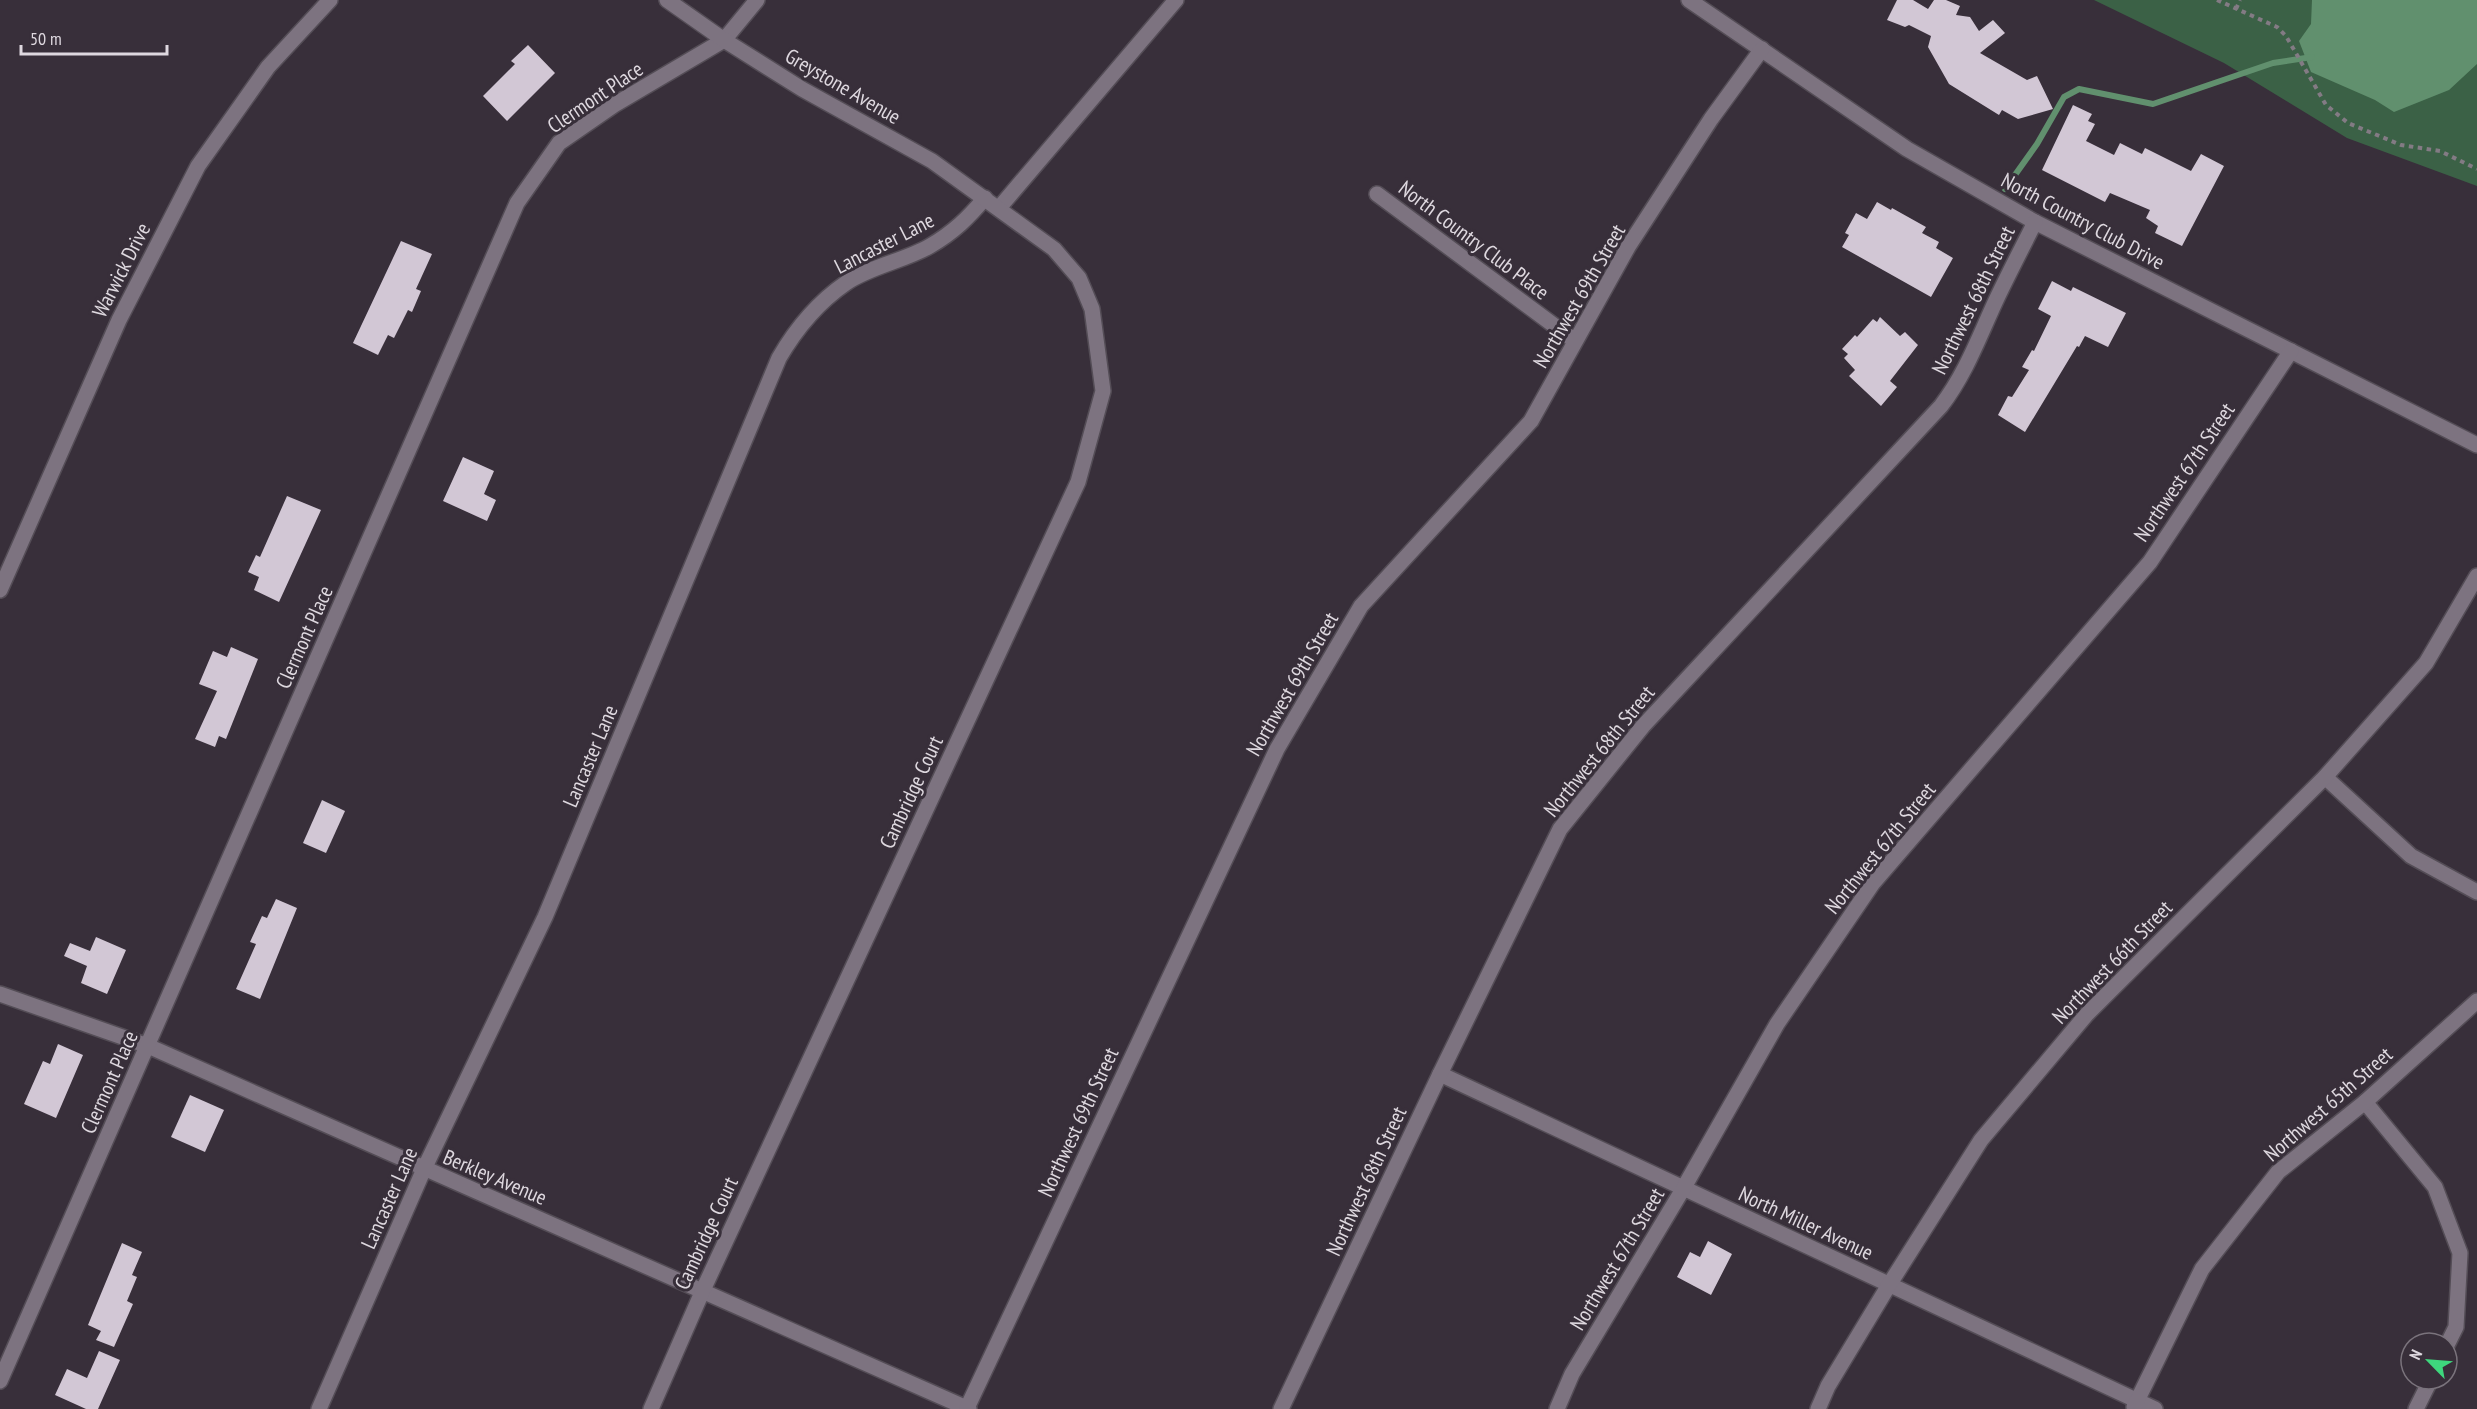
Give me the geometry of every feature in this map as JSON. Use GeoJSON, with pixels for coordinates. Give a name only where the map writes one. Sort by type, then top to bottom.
{"type":"FeatureCollection","features":[{"type":"Feature","properties":{"kind":"street","name":"Warwick Drive"},"geometry":{"type":"LineString","coordinates":[[0,590],[118,320],[198,166],[268,68],[330,0]]}},
{"type":"Feature","properties":{"kind":"street","name":"Greystone Avenue"},"geometry":{"type":"LineString","coordinates":[[666,0],[802,89],[932,161],[999,208]]}},
{"type":"Feature","properties":{"kind":"street","name":"Clermont Place"},"geometry":{"type":"LineString","coordinates":[[0,1381],[517,202],[559,143],[614,105],[724,40],[758,0]]}},
{"type":"Feature","properties":{"kind":"street"},"geometry":{"type":"LineString","coordinates":[[999,208],[1176,0]]}},
{"type":"Feature","properties":{"kind":"street","name":"North Country Club Drive"},"geometry":{"type":"LineString","coordinates":[[1689,0],[1907,149],[2035,222],[2477,445]]}},
{"type":"Feature","properties":{"kind":"street","name":"Northwest 69th Street"},"geometry":{"type":"LineString","coordinates":[[968,1408],[1277,749],[1361,606],[1531,421],[1628,247],[1711,119],[1762,50]]}},
{"type":"Feature","properties":{"kind":"street","name":"North Country Club Place"},"geometry":{"type":"LineString","coordinates":[[1377,194],[1575,342]]}},
{"type":"Feature","properties":{"kind":"street","name":"Lancaster Lane"},"geometry":{"type":"LineString","coordinates":[[319,1409],[424,1169],[545,917],[779,358],[797,328],[823,301],[848,282],[929,247],[961,226],[985,198]]}},
{"type":"Feature","properties":{"kind":"street","name":"Cambridge Court"},"geometry":{"type":"LineString","coordinates":[[651,1409],[703,1290],[1082,471],[1103,392],[1092,309],[1080,278],[1054,249],[999,208]]}},
{"type":"Feature","properties":{"kind":"street","name":"Northwest 68th Street"},"geometry":{"type":"LineString","coordinates":[[1281,1409],[1440,1074],[1560,829],[1643,726],[1941,406],[1968,364],[1998,296],[2035,222]]}},
{"type":"Feature","properties":{"kind":"street","name":"Northwest 67th Street"},"geometry":{"type":"LineString","coordinates":[[1557,1409],[1572,1374],[1683,1189],[1777,1024],[1873,883],[2150,562],[2291,351]]}},
{"type":"Feature","properties":{"kind":"street","name":"Northwest 66th Street"},"geometry":{"type":"LineString","coordinates":[[1818,1409],[1828,1386],[1889,1285],[1981,1140],[2087,1014],[2325,777],[2426,663],[2477,576]]}},
{"type":"Feature","properties":{"kind":"street"},"geometry":{"type":"LineString","coordinates":[[2325,777],[2411,856],[2477,892]]}},
{"type":"Feature","properties":{"kind":"street","name":"Berkley Avenue"},"geometry":{"type":"LineString","coordinates":[[0,994],[148,1046],[968,1408]]}},
{"type":"Feature","properties":{"kind":"street","name":"Northwest 65th Street"},"geometry":{"type":"LineString","coordinates":[[2135,1405],[2202,1269],[2278,1172],[2365,1102],[2477,1001]]}},
{"type":"Feature","properties":{"kind":"street","name":"North Miller Avenue"},"geometry":{"type":"LineString","coordinates":[[1440,1074],[1889,1285],[2135,1405],[2155,1409]]}},
{"type":"Feature","properties":{"kind":"street"},"geometry":{"type":"LineString","coordinates":[[2365,1102],[2435,1186],[2460,1253],[2454,1331]]}},
{"type":"Feature","properties":{"kind":"street"},"geometry":{"type":"LineString","coordinates":[[2416,1409],[2425,1391]]}},
{"type":"Feature","properties":{"kind":"path"},"geometry":{"type":"LineString","coordinates":[[2217,0],[2277,27],[2286,36],[2326,105],[2348,123],[2401,145],[2440,151],[2477,169]]}},
{"type":"Feature","properties":{"kind":"path"},"geometry":{"type":"LineString","coordinates":[[2236,9],[2240,0]]}},
{"type":"Feature","properties":{"kind":"shaded area"},"geometry":{"type":"Polygon","coordinates":[[[2094,0],[2477,0],[2477,186],[2347,138],[2224,63],[2094,0]]]}},
{"type":"Feature","properties":{"kind":"shaded area"},"geometry":{"type":"Polygon","coordinates":[[[2312,0],[2477,0],[2477,64],[2449,90],[2394,112],[2375,100],[2311,72],[2299,41],[2311,24],[2312,0]]]}},
{"type":"Feature","properties":{"kind":"building"},"geometry":{"type":"Polygon","coordinates":[[[1897,0],[1913,0],[1928,9],[1934,0],[1946,0],[1960,6],[1956,15],[1970,17],[1979,31],[1993,20],[2005,33],[1980,53],[2027,80],[2037,76],[2053,109],[2018,119],[2002,110],[1999,115],[1949,84],[1928,47],[1931,36],[1909,25],[1905,27],[1887,20],[1897,0]]]}},
{"type":"Feature","properties":{"kind":"building"},"geometry":{"type":"Polygon","coordinates":[[[528,45],[555,73],[507,121],[483,96],[515,64],[511,61],[528,45]]]}},
{"type":"Feature","properties":{"kind":"building"},"geometry":{"type":"Polygon","coordinates":[[[2073,105],[2092,114],[2088,121],[2095,124],[2086,141],[2114,155],[2120,143],[2142,154],[2145,148],[2191,171],[2201,154],[2224,166],[2182,246],[2155,233],[2158,226],[2146,218],[2150,210],[2110,193],[2105,202],[2042,170],[2073,105]]]}},
{"type":"Feature","properties":{"kind":"building"},"geometry":{"type":"Polygon","coordinates":[[[1877,202],[1926,227],[1922,233],[1939,242],[1936,248],[1953,258],[1931,297],[1842,247],[1849,235],[1845,233],[1856,213],[1867,219],[1877,202]]]}},
{"type":"Feature","properties":{"kind":"building"},"geometry":{"type":"Polygon","coordinates":[[[401,241],[432,254],[416,289],[421,291],[412,312],[408,310],[394,338],[388,335],[378,355],[353,343],[401,241]]]}},
{"type":"Feature","properties":{"kind":"building"},"geometry":{"type":"Polygon","coordinates":[[[2052,281],[2071,291],[2073,287],[2126,313],[2108,347],[2085,336],[2025,432],[1998,415],[2008,396],[2012,397],[2029,370],[2022,367],[2032,350],[2034,351],[2051,316],[2038,309],[2052,281]]]}},
{"type":"Feature","properties":{"kind":"building"},"geometry":{"type":"Polygon","coordinates":[[[1880,317],[1900,336],[1905,332],[1918,345],[1890,381],[1897,387],[1881,406],[1849,376],[1855,370],[1844,358],[1848,354],[1842,349],[1855,335],[1857,337],[1873,319],[1877,322],[1880,317]]]}},
{"type":"Feature","properties":{"kind":"building"},"geometry":{"type":"Polygon","coordinates":[[[463,457],[494,471],[484,494],[496,500],[487,521],[443,501],[463,457]]]}},
{"type":"Feature","properties":{"kind":"building"},"geometry":{"type":"Polygon","coordinates":[[[287,496],[321,510],[279,602],[254,590],[259,577],[248,572],[256,555],[260,557],[287,496]]]}},
{"type":"Feature","properties":{"kind":"building"},"geometry":{"type":"Polygon","coordinates":[[[231,647],[258,659],[226,739],[219,736],[215,747],[195,739],[217,691],[199,684],[213,651],[227,657],[231,647]]]}},
{"type":"Feature","properties":{"kind":"building"},"geometry":{"type":"Polygon","coordinates":[[[322,800],[345,811],[326,853],[303,843],[322,800]]]}},
{"type":"Feature","properties":{"kind":"building"},"geometry":{"type":"Polygon","coordinates":[[[276,899],[297,908],[260,999],[236,989],[256,944],[250,942],[262,916],[267,918],[276,899]]]}},
{"type":"Feature","properties":{"kind":"building"},"geometry":{"type":"Polygon","coordinates":[[[96,937],[126,950],[107,994],[81,983],[87,966],[64,956],[70,943],[90,951],[96,937]]]}},
{"type":"Feature","properties":{"kind":"building"},"geometry":{"type":"Polygon","coordinates":[[[58,1044],[83,1055],[56,1118],[24,1104],[43,1061],[50,1064],[58,1044]]]}},
{"type":"Feature","properties":{"kind":"building"},"geometry":{"type":"Polygon","coordinates":[[[190,1095],[224,1110],[205,1152],[171,1137],[190,1095]]]}},
{"type":"Feature","properties":{"kind":"building"},"geometry":{"type":"Polygon","coordinates":[[[1708,1241],[1732,1254],[1711,1295],[1677,1277],[1690,1252],[1700,1257],[1708,1241]]]}},
{"type":"Feature","properties":{"kind":"building"},"geometry":{"type":"Polygon","coordinates":[[[122,1243],[142,1252],[132,1275],[137,1277],[127,1301],[133,1304],[114,1347],[96,1340],[101,1331],[88,1325],[122,1243]]]}},
{"type":"Feature","properties":{"kind":"building"},"geometry":{"type":"Polygon","coordinates":[[[99,1351],[120,1360],[98,1409],[86,1409],[55,1395],[67,1369],[87,1378],[99,1351]]]}},
{"type":"Feature","properties":{"kind":"waterway"},"geometry":{"type":"LineString","coordinates":[[2005,189],[2037,144],[2064,97],[2079,89],[2153,104],[2273,63],[2312,57]]}}]}
